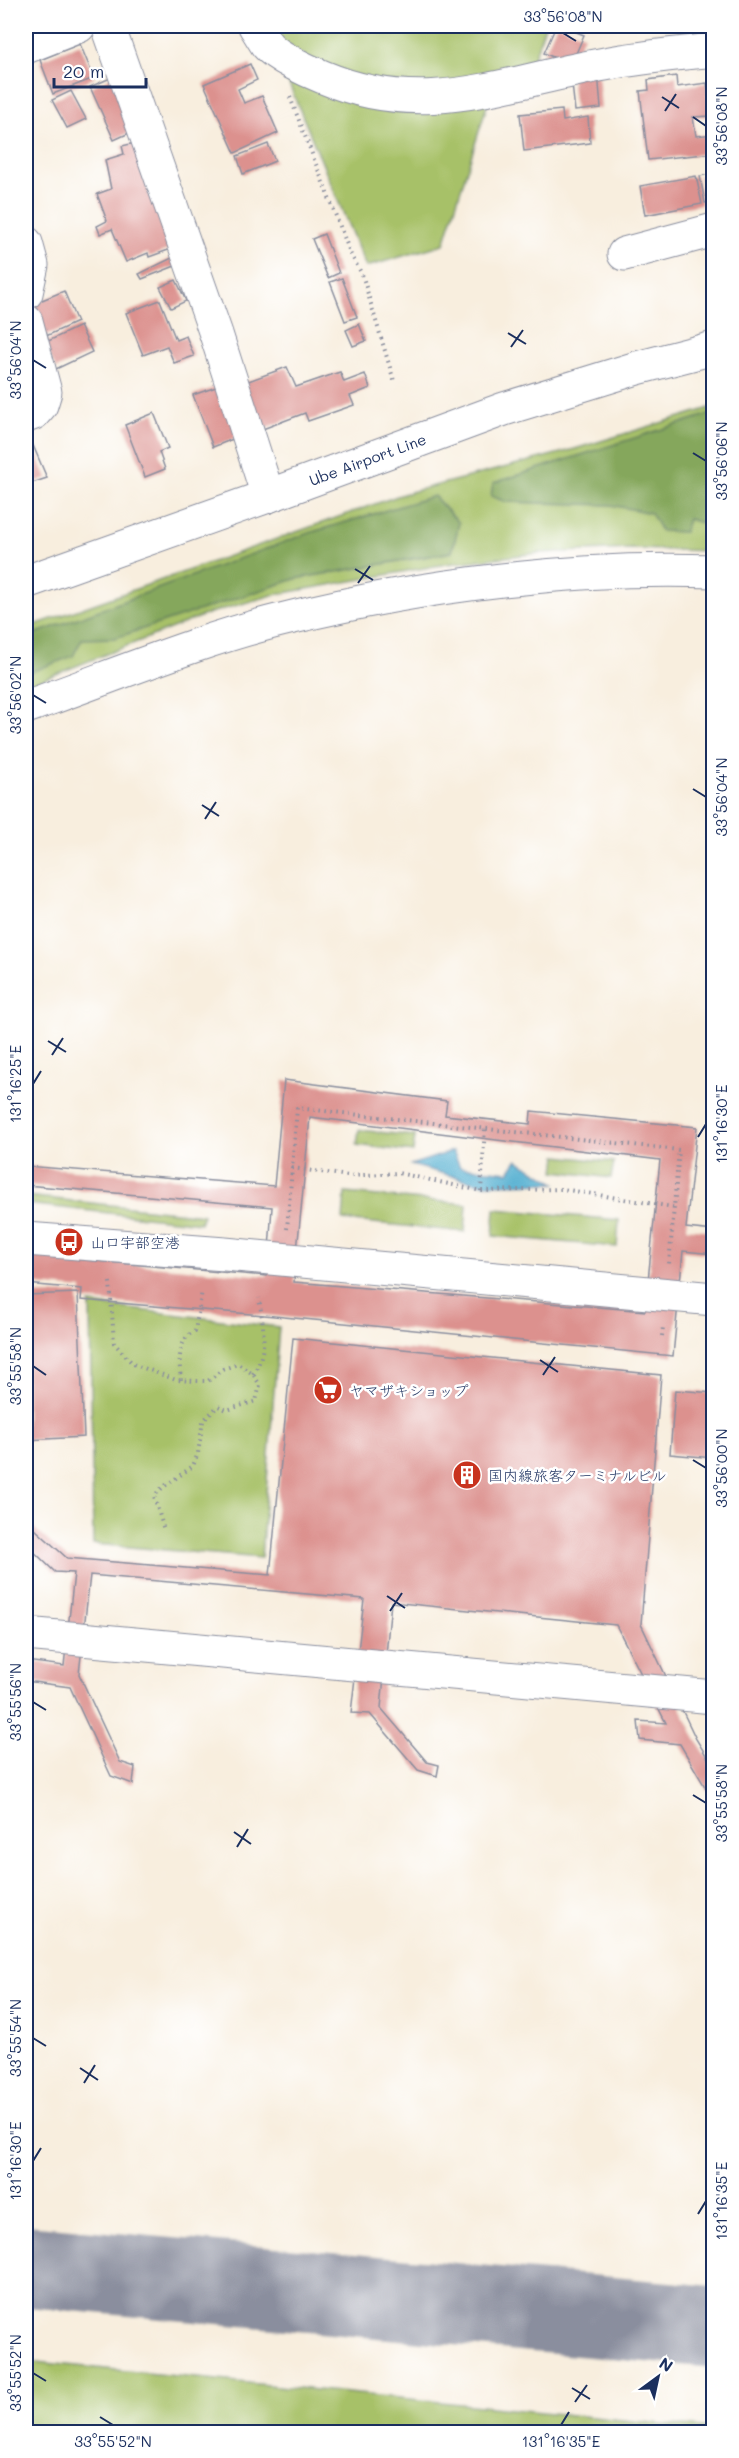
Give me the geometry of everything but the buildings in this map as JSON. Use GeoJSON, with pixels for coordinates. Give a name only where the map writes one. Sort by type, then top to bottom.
{"type":"FeatureCollection","features":[{"type":"Feature","properties":{"kind":"street"},"geometry":{"type":"LineString","coordinates":[[26,47],[79,26]]}},
{"type":"Feature","properties":{"kind":"street"},"geometry":{"type":"LineString","coordinates":[[108,26],[216,334],[268,496]]}},
{"type":"Feature","properties":{"kind":"street"},"geometry":{"type":"LineString","coordinates":[[262,36],[314,73],[371,93],[430,98],[472,93],[604,64],[714,50]]}},
{"type":"Feature","properties":{"kind":"street"},"geometry":{"type":"LineString","coordinates":[[624,254],[714,230]]}},
{"type":"Feature","properties":{"kind":"street"},"geometry":{"type":"LineString","coordinates":[[26,243],[32,265],[26,293]]}},
{"type":"Feature","properties":{"kind":"street"},"geometry":{"type":"LineString","coordinates":[[26,321],[45,392],[41,405],[34,413],[26,416]]}},
{"type":"Feature","properties":{"kind":"street","name":"Ube Airport Line"},"geometry":{"type":"LineString","coordinates":[[26,582],[504,409],[637,368],[714,348]]}},
{"type":"Feature","properties":{"kind":"street"},"geometry":{"type":"LineString","coordinates":[[26,707],[232,634],[288,618],[379,599],[479,584],[593,572],[662,569],[714,571]]}},
{"type":"Feature","properties":{"kind":"street"},"geometry":{"type":"LineString","coordinates":[[27,1238],[714,1299]]}},
{"type":"Feature","properties":{"kind":"street"},"geometry":{"type":"LineString","coordinates":[[26,1634],[714,1697]]}},
{"type":"Feature","properties":{"kind":"path"},"geometry":{"type":"LineString","coordinates":[[289,95],[351,255],[362,274],[394,381]]}},
{"type":"Feature","properties":{"kind":"path"},"geometry":{"type":"LineString","coordinates":[[286,1233],[297,1108],[679,1150],[669,1270]]}},
{"type":"Feature","properties":{"kind":"path"},"geometry":{"type":"LineString","coordinates":[[481,1191],[485,1128]]}},
{"type":"Feature","properties":{"kind":"path"},"geometry":{"type":"LineString","coordinates":[[292,1168],[349,1176],[398,1173],[481,1191],[562,1189],[673,1206]]}},
{"type":"Feature","properties":{"kind":"path"},"geometry":{"type":"LineString","coordinates":[[110,1282],[114,1343],[133,1364],[181,1380],[208,1381],[223,1369],[237,1364],[253,1374],[260,1385],[256,1401],[227,1410],[218,1406],[203,1421],[198,1453],[193,1466],[154,1496],[164,1530]]}},
{"type":"Feature","properties":{"kind":"path"},"geometry":{"type":"LineString","coordinates":[[181,1380],[179,1364],[182,1344],[189,1333],[195,1331],[202,1291]]}},
{"type":"Feature","properties":{"kind":"path"},"geometry":{"type":"LineString","coordinates":[[253,1374],[264,1349],[259,1298]]}},
{"type":"Feature","properties":{"kind":"path"},"geometry":{"type":"LineString","coordinates":[[662,1336],[663,1327]]}},
{"type":"Feature","properties":{"kind":"green space"},"geometry":{"type":"Polygon","coordinates":[[[262,26],[545,26],[529,72],[490,96],[444,244],[366,267],[273,46],[262,26]]]}},
{"type":"Feature","properties":{"kind":"green space"},"geometry":{"type":"Polygon","coordinates":[[[713,407],[713,551],[631,549],[539,553],[447,564],[273,595],[210,613],[26,686],[26,628],[403,494],[568,451],[713,407]]]}},
{"type":"Feature","properties":{"kind":"green space"},"geometry":{"type":"Polygon","coordinates":[[[713,413],[713,526],[688,519],[684,532],[661,531],[651,513],[611,505],[506,502],[491,496],[493,483],[713,413]]]}},
{"type":"Feature","properties":{"kind":"green space"},"geometry":{"type":"Polygon","coordinates":[[[434,496],[459,523],[452,552],[295,579],[115,638],[82,639],[73,656],[26,674],[26,637],[309,533],[434,496]]]}},
{"type":"Feature","properties":{"kind":"green space"},"geometry":{"type":"Polygon","coordinates":[[[359,1130],[415,1136],[413,1152],[357,1145],[359,1130]]]}},
{"type":"Feature","properties":{"kind":"green space"},"geometry":{"type":"Polygon","coordinates":[[[557,1156],[614,1162],[611,1178],[555,1171],[557,1156]]]}},
{"type":"Feature","properties":{"kind":"green space"},"geometry":{"type":"Polygon","coordinates":[[[345,1193],[467,1204],[465,1232],[343,1220],[345,1193]]]}},
{"type":"Feature","properties":{"kind":"green space"},"geometry":{"type":"Polygon","coordinates":[[[26,1196],[203,1215],[200,1223],[26,1204],[26,1196]]]}},
{"type":"Feature","properties":{"kind":"green space"},"geometry":{"type":"Polygon","coordinates":[[[495,1209],[619,1220],[617,1247],[493,1236],[495,1209]]]}},
{"type":"Feature","properties":{"kind":"green space"},"geometry":{"type":"Polygon","coordinates":[[[90,1304],[279,1327],[261,1558],[93,1544],[90,1304]]]}},
{"type":"Feature","properties":{"kind":"green space"},"geometry":{"type":"Polygon","coordinates":[[[26,2361],[713,2429],[713,2432],[26,2432],[26,2361]]]}},
{"type":"Feature","properties":{"kind":"water"},"geometry":{"type":"Polygon","coordinates":[[[453,1151],[460,1167],[509,1172],[517,1160],[555,1183],[482,1184],[411,1165],[453,1151]]]}},
{"type":"Feature","properties":{"kind":"taxiway"},"geometry":{"type":"LineString","coordinates":[[26,2266],[714,2327]]}},
{"type":"Feature","properties":{"kind":"place","name":"山口宇部空港"},"geometry":{"type":"Point","coordinates":[69,1242]}},
{"type":"Feature","properties":{"kind":"place","name":"ヤマザキショップ"},"geometry":{"type":"Point","coordinates":[328,1390]}},
{"type":"Feature","properties":{"kind":"place","name":"国内線旅客ターミナルビル"},"geometry":{"type":"Point","coordinates":[467,1475]}}]}
